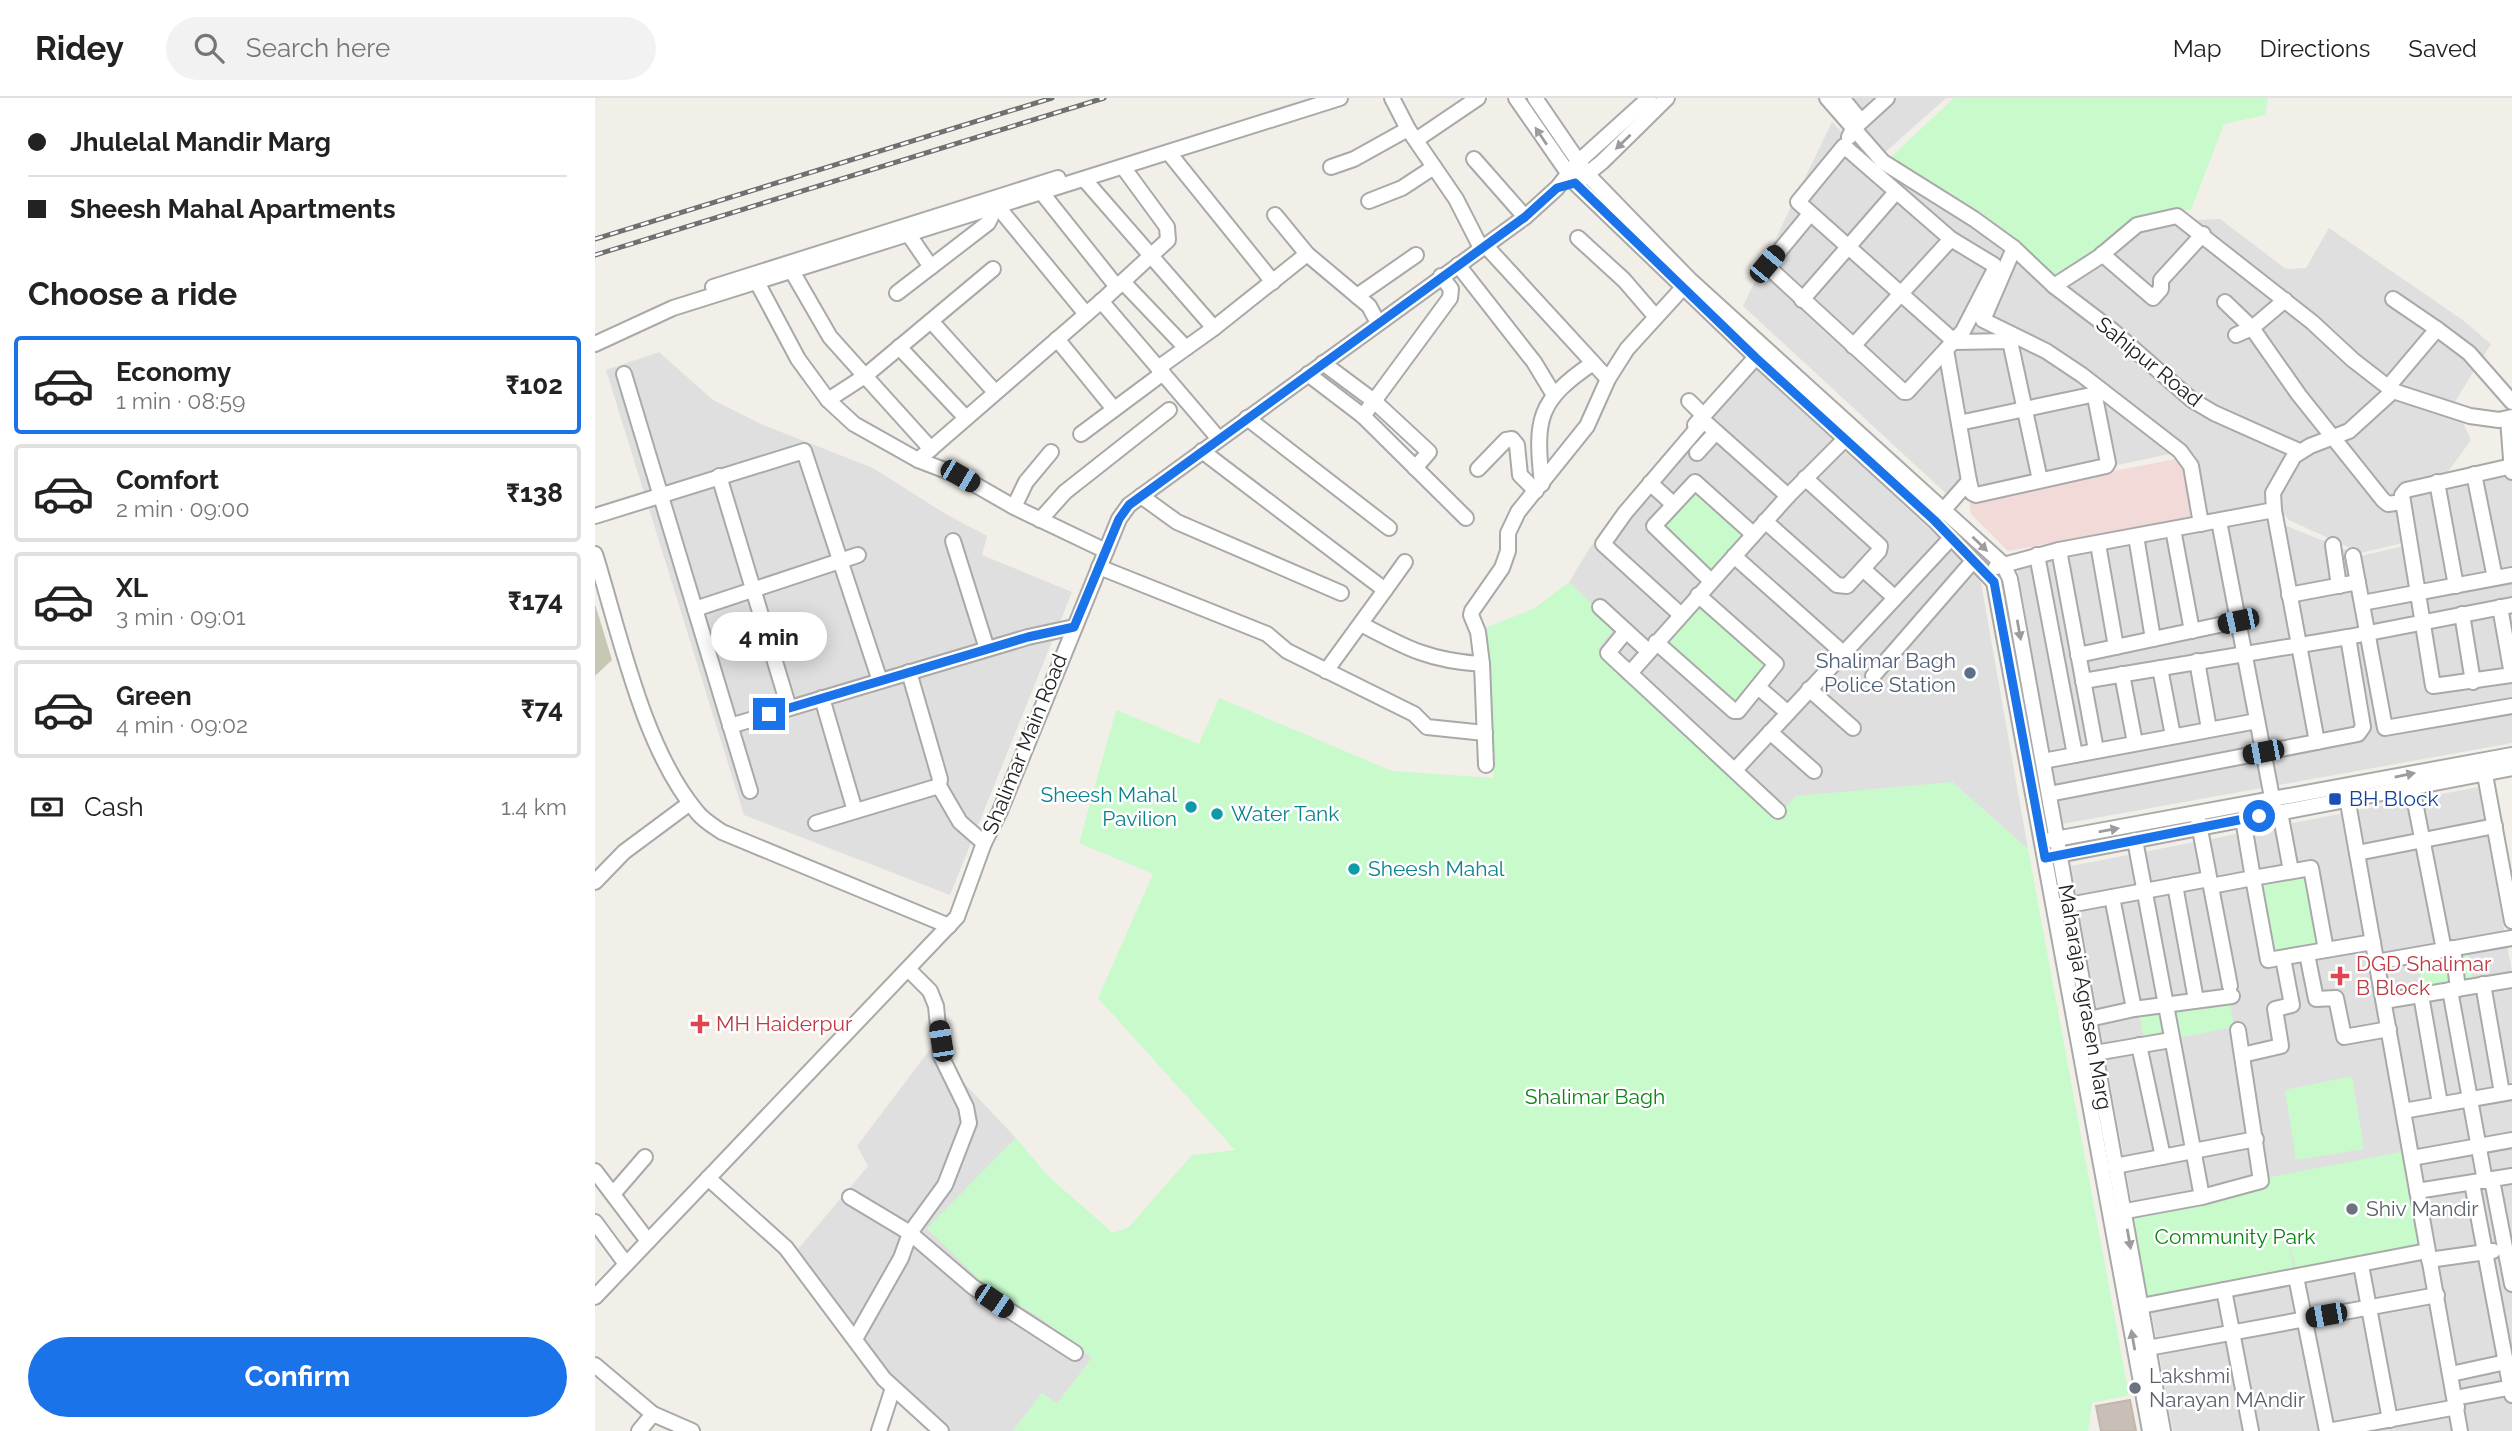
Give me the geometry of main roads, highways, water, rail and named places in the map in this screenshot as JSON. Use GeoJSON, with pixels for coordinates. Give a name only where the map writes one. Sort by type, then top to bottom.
{"type":"FeatureCollection","features":[{"type":"Feature","properties":{"kind":"railway"},"geometry":{"type":"LineString","coordinates":[[595,239],[1052,98]]}},
{"type":"Feature","properties":{"kind":"railway"},"geometry":{"type":"LineString","coordinates":[[595,255],[1104,98]]}},
{"type":"Feature","properties":{"kind":"place","name":"Shalimar Bagh Police Station"},"geometry":{"type":"Point","coordinates":[1970,673]}},
{"type":"Feature","properties":{"kind":"place","name":"BH Block"},"geometry":{"type":"Point","coordinates":[2335,799]}},
{"type":"Feature","properties":{"kind":"place","name":"Sheesh Mahal Pavilion"},"geometry":{"type":"Point","coordinates":[1191,807]}},
{"type":"Feature","properties":{"kind":"place","name":"Water Tank"},"geometry":{"type":"Point","coordinates":[1217,814]}},
{"type":"Feature","properties":{"kind":"place","name":"Sheesh Mahal"},"geometry":{"type":"Point","coordinates":[1354,869]}},
{"type":"Feature","properties":{"kind":"place","name":"DGD Shalimar B Block"},"geometry":{"type":"Point","coordinates":[2340,976]}},
{"type":"Feature","properties":{"kind":"place","name":"MH Haiderpur"},"geometry":{"type":"Point","coordinates":[700,1024]}},
{"type":"Feature","properties":{"kind":"place","name":"Shiv Mandir"},"geometry":{"type":"Point","coordinates":[2352,1209]}},
{"type":"Feature","properties":{"kind":"place","name":"Lakshmi Narayan MAndir"},"geometry":{"type":"Point","coordinates":[2135,1388]}},
{"type":"Feature","properties":{"kind":"park label","name":"Shalimar Bagh"},"geometry":{"type":"Point","coordinates":[1595,1097]}},
{"type":"Feature","properties":{"kind":"park label","name":"Community Park"},"geometry":{"type":"Point","coordinates":[2235,1237]}}]}
